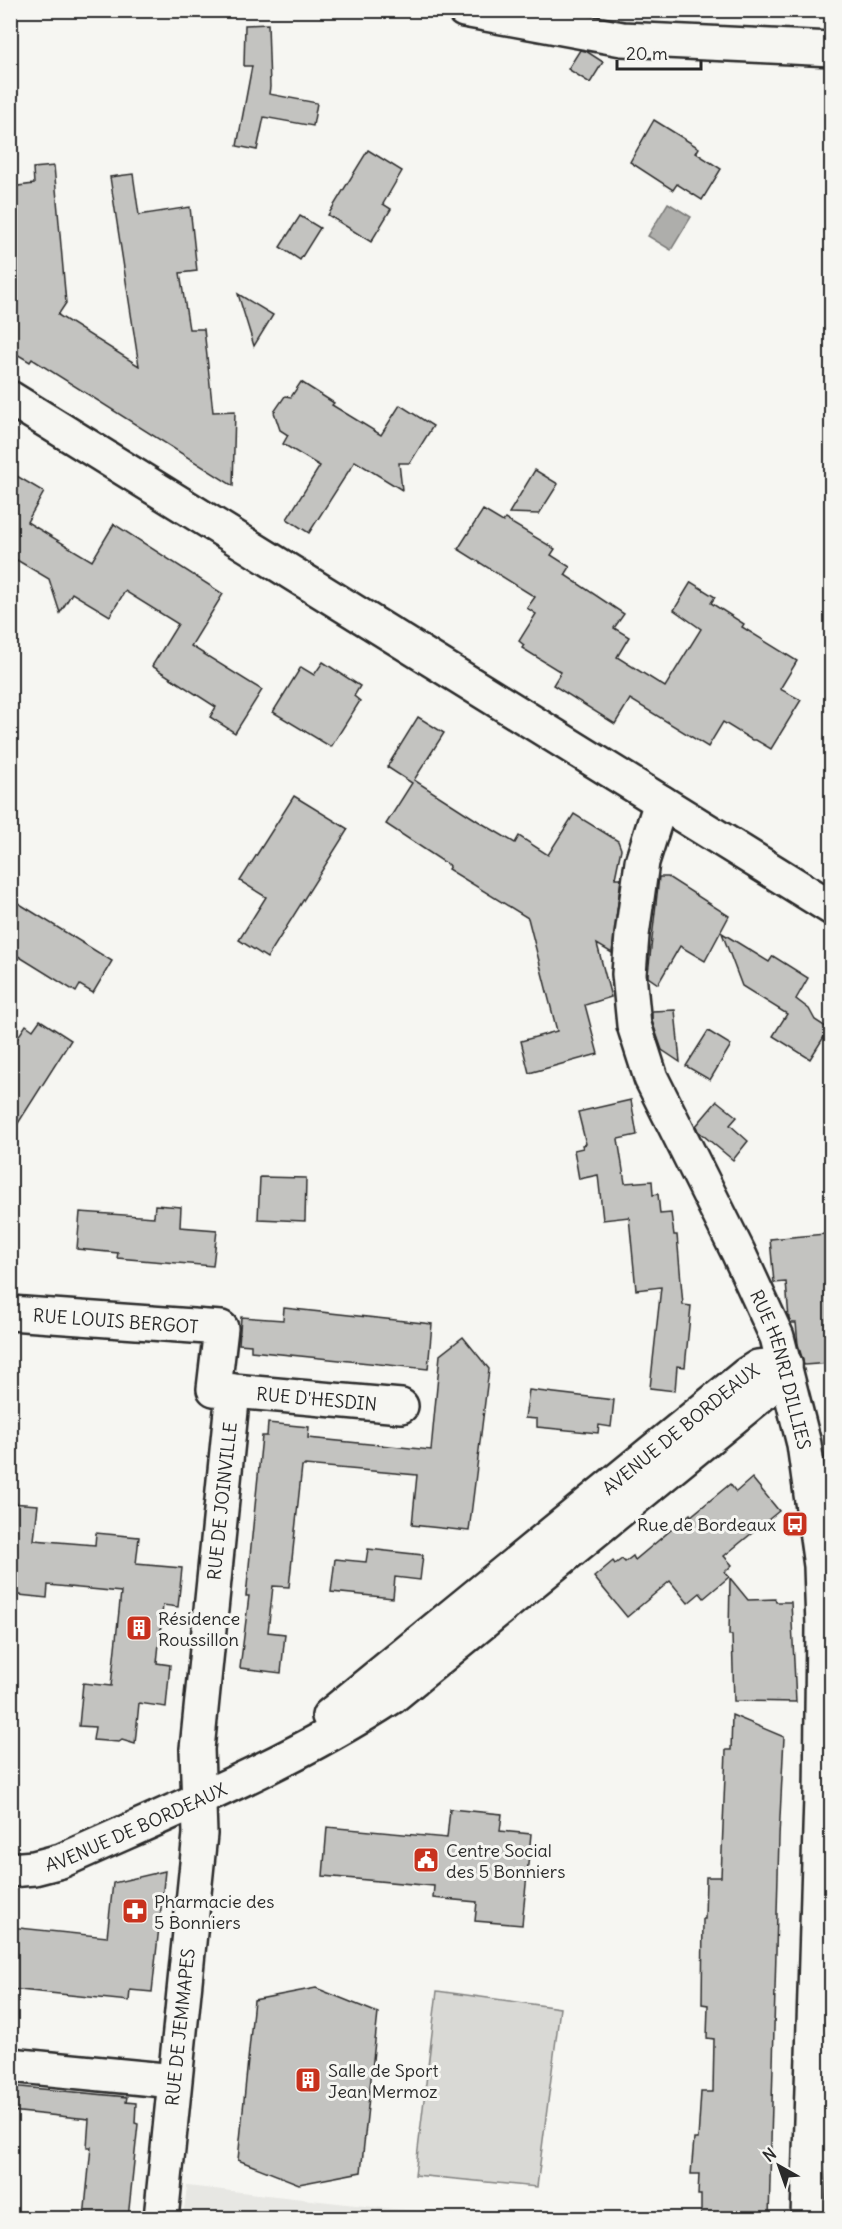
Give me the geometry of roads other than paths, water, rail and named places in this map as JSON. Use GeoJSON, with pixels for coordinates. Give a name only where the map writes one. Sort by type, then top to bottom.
{"type":"FeatureCollection","features":[{"type":"Feature","properties":{"kind":"street"},"geometry":{"type":"LineString","coordinates":[[464,10],[622,39],[831,49]]}},
{"type":"Feature","properties":{"kind":"street"},"geometry":{"type":"LineString","coordinates":[[10,398],[831,908]]}},
{"type":"Feature","properties":{"kind":"street","name":"RUE HENRI DILLIES"},"geometry":{"type":"LineString","coordinates":[[661,802],[642,862],[632,934],[629,974],[634,1025],[651,1078],[765,1308],[785,1364],[804,1444],[821,1566],[826,1796],[808,2218]]}},
{"type":"Feature","properties":{"kind":"street","name":"RUE LOUIS BERGOT"},"geometry":{"type":"LineString","coordinates":[[10,1313],[221,1328],[214,1389],[233,1391]]}},
{"type":"Feature","properties":{"kind":"street","name":"AVENUE DE BORDEAUX"},"geometry":{"type":"LineString","coordinates":[[10,1870],[34,1868],[61,1861],[258,1773],[747,1374],[758,1367],[785,1364]]}},
{"type":"Feature","properties":{"kind":"street","name":"RUE D'HESDIN"},"geometry":{"type":"LineString","coordinates":[[233,1391],[401,1406]]}},
{"type":"Feature","properties":{"kind":"street","name":"RUE DE JOINVILLE"},"geometry":{"type":"LineString","coordinates":[[200,1799],[197,1749],[233,1391]]}},
{"type":"Feature","properties":{"kind":"street","name":"RUE DE JEMMAPES"},"geometry":{"type":"LineString","coordinates":[[161,2218],[200,1834],[200,1799]]}},
{"type":"Feature","properties":{"kind":"street"},"geometry":{"type":"LineString","coordinates":[[10,2065],[174,2081]]}},
{"type":"Feature","properties":{"kind":"place","name":"Rue de Bordeaux"},"geometry":{"type":"Point","coordinates":[795,1524]}},
{"type":"Feature","properties":{"kind":"place","name":"Résidence Roussillon"},"geometry":{"type":"Point","coordinates":[139,1628]}},
{"type":"Feature","properties":{"kind":"place","name":"Centre Social des 5 Bonniers"},"geometry":{"type":"Point","coordinates":[426,1860]}},
{"type":"Feature","properties":{"kind":"place","name":"Pharmacie des 5 Bonniers"},"geometry":{"type":"Point","coordinates":[135,1911]}},
{"type":"Feature","properties":{"kind":"place","name":"Salle de Sport Jean Mermoz"},"geometry":{"type":"Point","coordinates":[308,2080]}}]}
